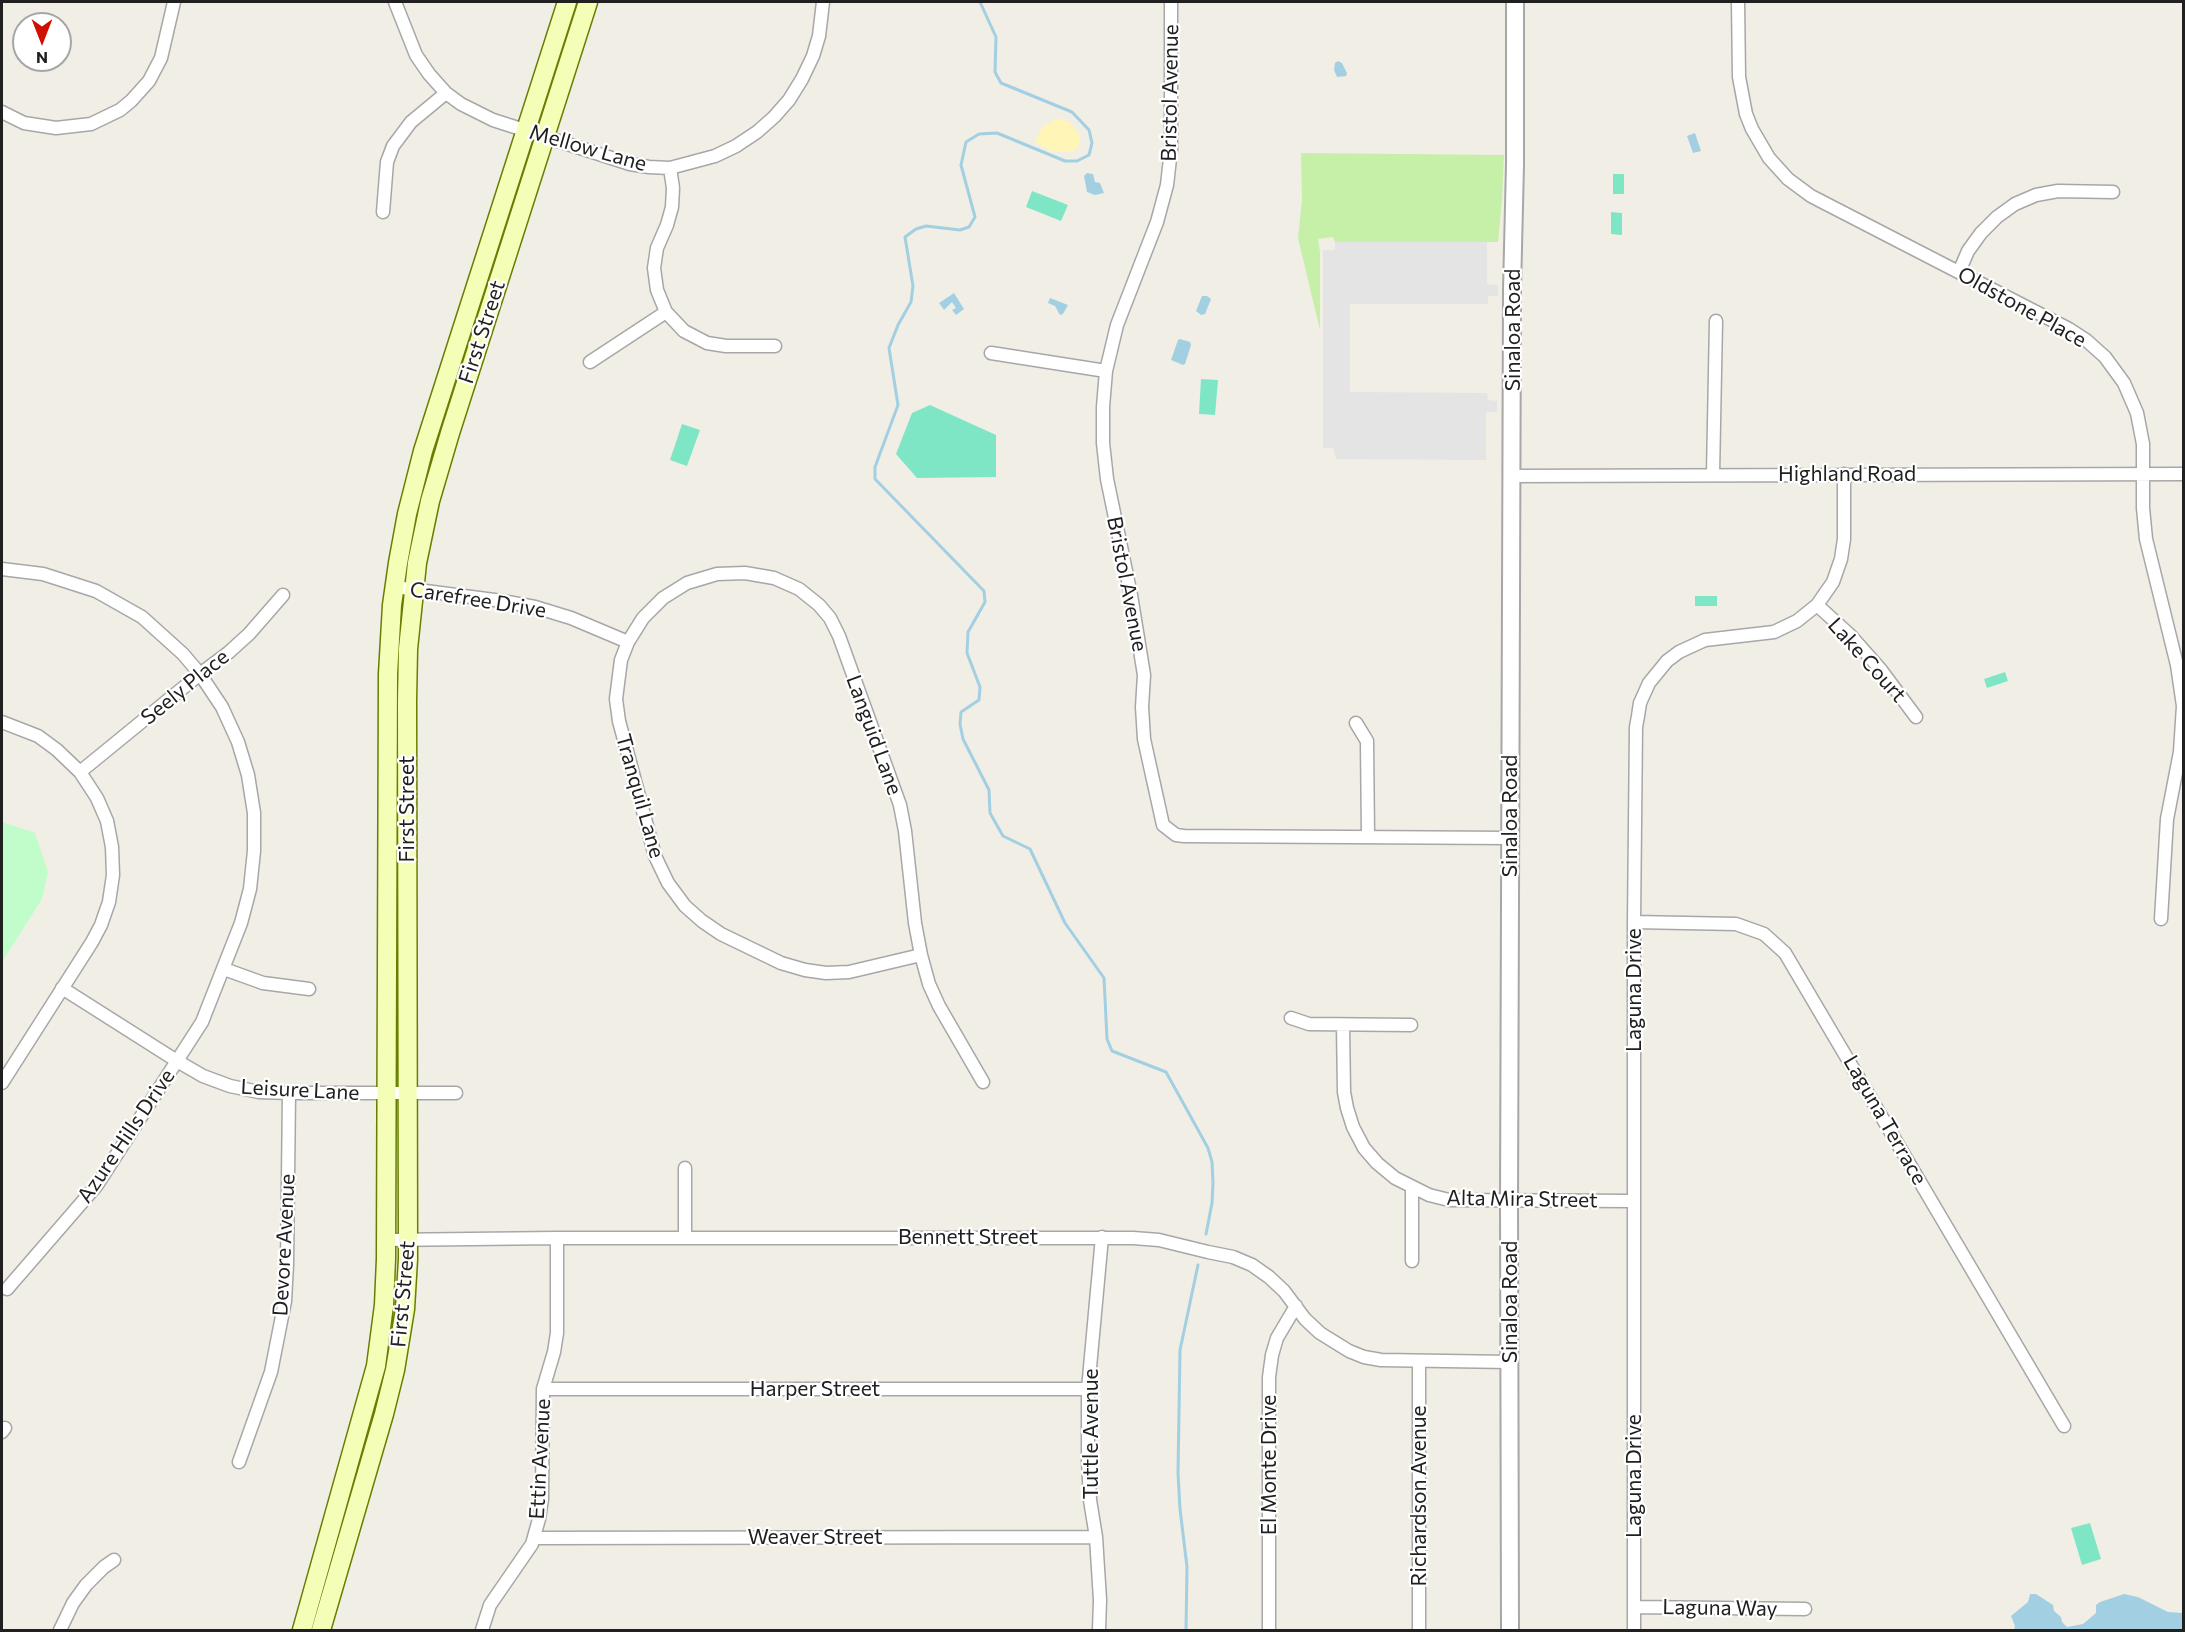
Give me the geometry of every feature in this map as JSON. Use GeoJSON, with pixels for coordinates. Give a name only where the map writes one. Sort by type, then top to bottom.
{"type":"FeatureCollection","features":[{"type":"Feature","properties":{"kind":"main road","name":"First Street"},"geometry":{"type":"LineString","coordinates":[[302,1630],[376,1366],[384,1305],[388,674],[394,587],[407,514],[423,451],[567,2]]}},
{"type":"Feature","properties":{"kind":"main road","name":"First Street"},"geometry":{"type":"LineString","coordinates":[[321,1630],[384,1414],[395,1370],[405,1309],[408,1239],[407,701],[408,649],[417,563],[430,501],[588,2]]}},
{"type":"Feature","properties":{"kind":"street"},"geometry":{"type":"LineString","coordinates":[[2,112],[24,123],[56,129],[91,124],[120,110],[149,81],[161,58],[174,2]]}},
{"type":"Feature","properties":{"kind":"street","name":"Mellow Lane"},"geometry":{"type":"LineString","coordinates":[[395,2],[416,55],[429,74],[446,93],[478,114],[630,164],[670,168],[715,156],[736,146],[774,117],[793,93],[813,56],[819,36],[823,2]]}},
{"type":"Feature","properties":{"kind":"street","name":"Bristol Avenue"},"geometry":{"type":"LineString","coordinates":[[1171,2],[1171,150],[1167,185],[1157,222],[1117,326],[1106,371],[1103,416],[1107,479],[1133,606],[1144,675],[1142,707],[1144,739],[1163,825],[1176,835],[1184,836],[1510,838]]}},
{"type":"Feature","properties":{"kind":"street","name":"Sinaloa Road"},"geometry":{"type":"LineString","coordinates":[[1510,1630],[1510,838],[1515,2]]}},
{"type":"Feature","properties":{"kind":"street","name":"Oldstone Place"},"geometry":{"type":"LineString","coordinates":[[1738,2],[1742,96],[1752,129],[1769,158],[1788,179],[1811,196],[2069,329],[2105,357],[2124,383],[2137,413],[2143,444],[2143,508],[2146,539],[2177,665],[2183,706],[2181,752],[2167,819],[2161,919]]}},
{"type":"Feature","properties":{"kind":"street"},"geometry":{"type":"LineString","coordinates":[[383,212],[387,162],[393,146],[411,122],[446,93]]}},
{"type":"Feature","properties":{"kind":"street"},"geometry":{"type":"LineString","coordinates":[[670,168],[673,188],[672,207],[657,249],[654,268],[657,290],[666,312],[684,331],[707,343],[726,346],[775,346]]}},
{"type":"Feature","properties":{"kind":"street"},"geometry":{"type":"LineString","coordinates":[[1959,272],[1968,251],[1981,233],[2015,204],[2036,195],[2058,191],[2113,192]]}},
{"type":"Feature","properties":{"kind":"street"},"geometry":{"type":"LineString","coordinates":[[590,362],[666,312]]}},
{"type":"Feature","properties":{"kind":"street"},"geometry":{"type":"LineString","coordinates":[[1713,474],[1716,321]]}},
{"type":"Feature","properties":{"kind":"street"},"geometry":{"type":"LineString","coordinates":[[991,353],[1106,371]]}},
{"type":"Feature","properties":{"kind":"street","name":"Laguna Drive"},"geometry":{"type":"LineString","coordinates":[[1634,1630],[1634,922],[1636,727],[1640,703],[1649,683],[1667,661],[1692,645],[1718,637],[1774,632],[1797,621],[1817,605],[1833,582],[1842,558],[1844,474]]}},
{"type":"Feature","properties":{"kind":"street","name":"Highland Road"},"geometry":{"type":"LineString","coordinates":[[1512,476],[2184,474]]}},
{"type":"Feature","properties":{"kind":"street","name":"Azure Hills Drive"},"geometry":{"type":"LineString","coordinates":[[2,568],[68,580],[117,602],[162,634],[200,674],[222,707],[238,742],[248,776],[254,813],[254,851],[250,889],[241,923],[202,1022],[97,1185],[7,1289]]}},
{"type":"Feature","properties":{"kind":"street","name":"Languid Lane"},"geometry":{"type":"LineString","coordinates":[[628,642],[643,618],[663,598],[687,584],[717,574],[745,573],[774,578],[799,589],[819,605],[830,618],[839,636],[900,805],[915,923],[929,984],[939,1006],[983,1082]]}},
{"type":"Feature","properties":{"kind":"street","name":"Carefree Drive"},"geometry":{"type":"LineString","coordinates":[[394,587],[535,607],[571,618],[628,642]]}},
{"type":"Feature","properties":{"kind":"street","name":"Seely Place"},"geometry":{"type":"LineString","coordinates":[[80,772],[235,647],[283,595]]}},
{"type":"Feature","properties":{"kind":"street","name":"Lake Court"},"geometry":{"type":"LineString","coordinates":[[1817,605],[1851,636],[1881,670],[1916,717]]}},
{"type":"Feature","properties":{"kind":"street","name":"Tranquil Lane"},"geometry":{"type":"LineString","coordinates":[[628,642],[616,682],[619,721],[655,856],[668,883],[685,906],[721,934],[782,963],[805,970],[826,973],[849,972],[921,955]]}},
{"type":"Feature","properties":{"kind":"street"},"geometry":{"type":"LineString","coordinates":[[2,722],[38,736],[80,772],[97,798],[107,821],[112,847],[113,875],[109,902],[101,925],[2,1083]]}},
{"type":"Feature","properties":{"kind":"street"},"geometry":{"type":"LineString","coordinates":[[1356,723],[1367,741],[1368,837]]}},
{"type":"Feature","properties":{"kind":"street","name":"Laguna Terrace"},"geometry":{"type":"LineString","coordinates":[[1634,922],[1736,924],[1764,934],[1785,953],[2064,1425]]}},
{"type":"Feature","properties":{"kind":"street"},"geometry":{"type":"LineString","coordinates":[[224,969],[263,983],[309,988]]}},
{"type":"Feature","properties":{"kind":"street","name":"Leisure Lane"},"geometry":{"type":"LineString","coordinates":[[62,988],[177,1061],[203,1076],[231,1086],[259,1092],[289,1093],[456,1093]]}},
{"type":"Feature","properties":{"kind":"street"},"geometry":{"type":"LineString","coordinates":[[1291,1018],[1309,1024],[1411,1025]]}},
{"type":"Feature","properties":{"kind":"street","name":"Alta Mira Street"},"geometry":{"type":"LineString","coordinates":[[1343,1025],[1344,1092],[1353,1127],[1377,1163],[1395,1178],[1412,1188],[1449,1200],[1634,1201]]}},
{"type":"Feature","properties":{"kind":"street","name":"Devore Avenue"},"geometry":{"type":"LineString","coordinates":[[239,1462],[271,1372],[285,1301],[289,1093]]}},
{"type":"Feature","properties":{"kind":"street"},"geometry":{"type":"LineString","coordinates":[[685,1168],[685,1237]]}},
{"type":"Feature","properties":{"kind":"street"},"geometry":{"type":"LineString","coordinates":[[1412,1188],[1412,1261]]}},
{"type":"Feature","properties":{"kind":"street","name":"Bennett Street"},"geometry":{"type":"LineString","coordinates":[[386,1240],[685,1237],[1102,1237],[1159,1240],[1233,1257],[1252,1265],[1284,1291],[1320,1333],[1349,1351],[1381,1360],[1510,1362]]}},
{"type":"Feature","properties":{"kind":"street","name":"Tuttle Avenue"},"geometry":{"type":"LineString","coordinates":[[1099,1630],[1100,1600],[1096,1537],[1090,1500],[1088,1460],[1088,1389],[1102,1237]]}},
{"type":"Feature","properties":{"kind":"street","name":"Ettin Avenue"},"geometry":{"type":"LineString","coordinates":[[482,1630],[490,1605],[500,1588],[520,1564],[534,1538],[539,1519],[542,1499],[543,1389],[557,1333],[557,1238]]}},
{"type":"Feature","properties":{"kind":"street","name":"El Monte Drive"},"geometry":{"type":"LineString","coordinates":[[1269,1630],[1269,1377],[1277,1338],[1296,1306]]}},
{"type":"Feature","properties":{"kind":"street","name":"Richardson Avenue"},"geometry":{"type":"LineString","coordinates":[[1419,1362],[1419,1630]]}},
{"type":"Feature","properties":{"kind":"street","name":"Harper Street"},"geometry":{"type":"LineString","coordinates":[[543,1389],[1088,1389]]}},
{"type":"Feature","properties":{"kind":"street","name":"Weaver Street"},"geometry":{"type":"LineString","coordinates":[[534,1538],[1096,1537]]}},
{"type":"Feature","properties":{"kind":"street"},"geometry":{"type":"LineString","coordinates":[[60,1630],[73,1603],[86,1585],[114,1560]]}},
{"type":"Feature","properties":{"kind":"street","name":"Laguna Way"},"geometry":{"type":"LineString","coordinates":[[1634,1607],[1805,1609]]}},
{"type":"Feature","properties":{"kind":"green space"},"geometry":{"type":"Polygon","coordinates":[[[1301,153],[1504,155],[1498,242],[1335,242],[1333,237],[1318,239],[1320,330],[1298,238],[1302,200],[1301,153]]]}},
{"type":"Feature","properties":{"kind":"green space"},"geometry":{"type":"Polygon","coordinates":[[[1613,174],[1624,174],[1624,194],[1613,194],[1613,174]]]}},
{"type":"Feature","properties":{"kind":"green space"},"geometry":{"type":"Polygon","coordinates":[[[1032,191],[1068,205],[1061,221],[1026,207],[1032,191]]]}},
{"type":"Feature","properties":{"kind":"green space"},"geometry":{"type":"Polygon","coordinates":[[[1611,212],[1622,213],[1622,235],[1611,234],[1611,212]]]}},
{"type":"Feature","properties":{"kind":"green space"},"geometry":{"type":"Polygon","coordinates":[[[1201,379],[1218,380],[1215,415],[1199,414],[1201,379]]]}},
{"type":"Feature","properties":{"kind":"green space"},"geometry":{"type":"Polygon","coordinates":[[[930,405],[996,435],[996,477],[917,478],[896,454],[912,413],[930,405]]]}},
{"type":"Feature","properties":{"kind":"green space"},"geometry":{"type":"Polygon","coordinates":[[[682,424],[700,430],[687,466],[670,460],[682,424]]]}},
{"type":"Feature","properties":{"kind":"green space"},"geometry":{"type":"Polygon","coordinates":[[[1695,596],[1717,596],[1717,606],[1695,606],[1695,596]]]}},
{"type":"Feature","properties":{"kind":"green space"},"geometry":{"type":"Polygon","coordinates":[[[2005,672],[2008,681],[1987,688],[1984,679],[2005,672]]]}},
{"type":"Feature","properties":{"kind":"green space"},"geometry":{"type":"Polygon","coordinates":[[[2,822],[35,833],[48,872],[42,899],[2,962],[2,822]]]}},
{"type":"Feature","properties":{"kind":"green space"},"geometry":{"type":"Polygon","coordinates":[[[2090,1523],[2101,1559],[2082,1565],[2071,1528],[2090,1523]]]}},
{"type":"Feature","properties":{"kind":"sand"},"geometry":{"type":"Polygon","coordinates":[[[1058,118],[1071,123],[1080,136],[1080,143],[1074,152],[1052,152],[1035,142],[1042,127],[1058,118]]]}},
{"type":"Feature","properties":{"kind":"shaded area"},"geometry":{"type":"Polygon","coordinates":[[[1335,242],[1487,242],[1487,284],[1498,285],[1498,296],[1488,296],[1488,304],[1350,304],[1350,392],[1487,393],[1488,400],[1497,401],[1497,412],[1486,412],[1486,460],[1336,459],[1333,448],[1323,448],[1323,250],[1335,250],[1335,242]]]}},
{"type":"Feature","properties":{"kind":"water"},"geometry":{"type":"Polygon","coordinates":[[[1338,61],[1342,63],[1347,73],[1346,76],[1337,77],[1334,70],[1335,63],[1338,61]]]}},
{"type":"Feature","properties":{"kind":"water"},"geometry":{"type":"Polygon","coordinates":[[[1695,133],[1701,151],[1693,153],[1687,136],[1695,133]]]}},
{"type":"Feature","properties":{"kind":"water"},"geometry":{"type":"Polygon","coordinates":[[[1087,173],[1093,174],[1095,182],[1100,183],[1104,193],[1095,195],[1087,192],[1084,176],[1087,173]]]}},
{"type":"Feature","properties":{"kind":"water"},"geometry":{"type":"Polygon","coordinates":[[[954,293],[964,309],[956,315],[952,310],[956,308],[952,302],[944,310],[939,303],[954,293]]]}},
{"type":"Feature","properties":{"kind":"water"},"geometry":{"type":"Polygon","coordinates":[[[1202,296],[1211,299],[1205,314],[1201,315],[1196,311],[1202,296]]]}},
{"type":"Feature","properties":{"kind":"water"},"geometry":{"type":"Polygon","coordinates":[[[1050,298],[1068,305],[1063,314],[1060,315],[1055,306],[1048,303],[1050,298]]]}},
{"type":"Feature","properties":{"kind":"water"},"geometry":{"type":"Polygon","coordinates":[[[1180,339],[1190,342],[1191,345],[1183,365],[1171,360],[1180,339]]]}},
{"type":"Feature","properties":{"kind":"water"},"geometry":{"type":"Polygon","coordinates":[[[2030,1594],[2036,1594],[2053,1605],[2054,1611],[2067,1627],[2083,1624],[2096,1613],[2096,1605],[2100,1602],[2124,1594],[2138,1597],[2168,1612],[2183,1613],[2183,1630],[2014,1630],[2015,1626],[2011,1616],[2028,1602],[2030,1594]]]}},
{"type":"Feature","properties":{"kind":"waterway"},"geometry":{"type":"LineString","coordinates":[[980,2],[996,37],[995,72],[1001,83],[1072,112],[1089,130],[1092,143],[1089,155],[1077,161],[1065,161],[997,133],[979,134],[966,142],[961,165],[975,217],[969,227],[960,230],[926,226],[916,229],[905,237],[913,286],[911,302],[898,325],[889,348],[898,405],[875,467],[875,479],[984,591],[985,602],[968,632],[967,653],[980,687],[979,700],[961,712],[960,724],[963,739],[989,790],[990,813],[1003,836],[1030,849],[1065,923],[1104,978],[1107,1039],[1112,1051],[1166,1072],[1208,1148],[1212,1162],[1213,1183],[1206,1234]]}},
{"type":"Feature","properties":{"kind":"waterway"},"geometry":{"type":"LineString","coordinates":[[1186,1630],[1187,1567],[1178,1473],[1180,1350],[1198,1265]]}}]}
